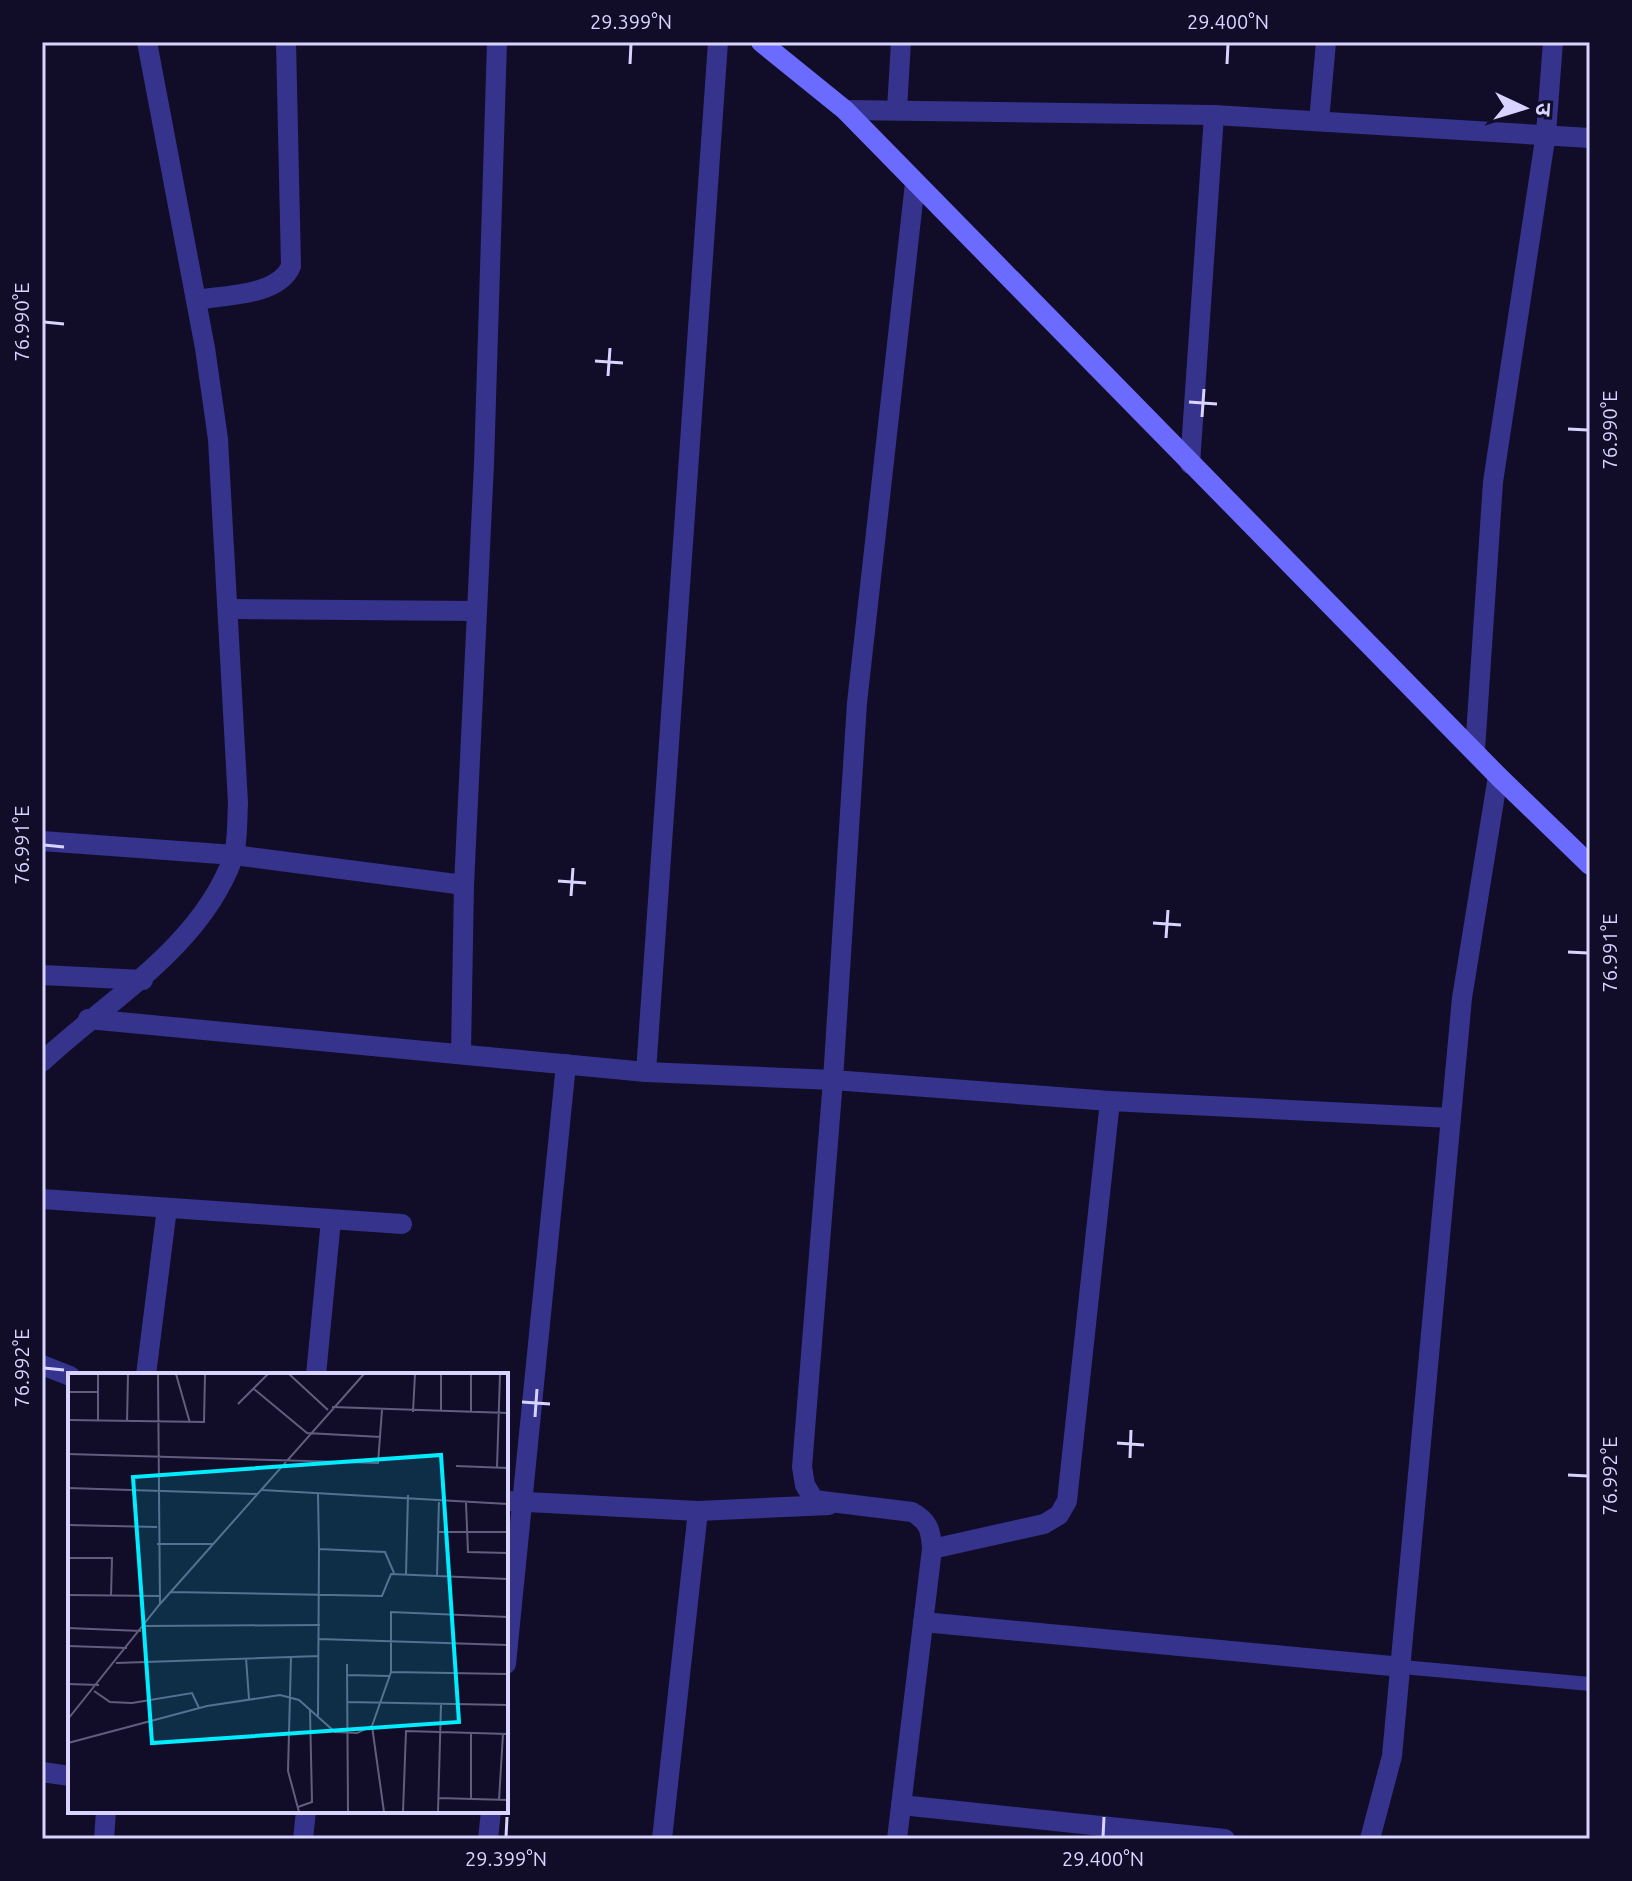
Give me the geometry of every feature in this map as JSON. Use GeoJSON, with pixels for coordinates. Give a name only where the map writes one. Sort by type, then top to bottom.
{"type":"FeatureCollection","features":[{"type":"Feature","properties":{"kind":"street"},"geometry":{"type":"LineString","coordinates":[[42,1062],[88,1019],[143,980],[203,912],[234,855],[238,803],[230,609],[218,439],[196,300],[147,42]]}},
{"type":"Feature","properties":{"kind":"street"},"geometry":{"type":"LineString","coordinates":[[196,300],[275,285],[286,277],[291,266],[286,42]]}},
{"type":"Feature","properties":{"kind":"street"},"geometry":{"type":"LineString","coordinates":[[461,1052],[464,885],[497,42]]}},
{"type":"Feature","properties":{"kind":"street"},"geometry":{"type":"LineString","coordinates":[[646,1072],[718,42]]}},
{"type":"Feature","properties":{"kind":"street"},"geometry":{"type":"LineString","coordinates":[[761,42],[845,110],[1190,464],[1590,865]]}},
{"type":"Feature","properties":{"kind":"street"},"geometry":{"type":"LineString","coordinates":[[897,109],[901,42]]}},
{"type":"Feature","properties":{"kind":"street"},"geometry":{"type":"LineString","coordinates":[[1319,121],[1326,42]]}},
{"type":"Feature","properties":{"kind":"street"},"geometry":{"type":"LineString","coordinates":[[1475,750],[1493,482],[1546,133],[1553,42]]}},
{"type":"Feature","properties":{"kind":"street"},"geometry":{"type":"LineString","coordinates":[[845,110],[1214,115],[1590,138]]}},
{"type":"Feature","properties":{"kind":"street"},"geometry":{"type":"LineString","coordinates":[[1190,464],[1214,115]]}},
{"type":"Feature","properties":{"kind":"street"},"geometry":{"type":"LineString","coordinates":[[832,1505],[814,1500],[805,1485],[802,1467],[833,1080],[857,703],[915,183]]}},
{"type":"Feature","properties":{"kind":"street"},"geometry":{"type":"LineString","coordinates":[[230,609],[477,611]]}},
{"type":"Feature","properties":{"kind":"street"},"geometry":{"type":"LineString","coordinates":[[1370,1839],[1392,1756],[1462,998],[1498,776]]}},
{"type":"Feature","properties":{"kind":"street"},"geometry":{"type":"LineString","coordinates":[[42,841],[234,855],[464,885]]}},
{"type":"Feature","properties":{"kind":"street"},"geometry":{"type":"LineString","coordinates":[[42,975],[143,980]]}},
{"type":"Feature","properties":{"kind":"street"},"geometry":{"type":"LineString","coordinates":[[88,1019],[461,1052],[646,1072],[833,1080],[1110,1101],[1451,1118]]}},
{"type":"Feature","properties":{"kind":"street"},"geometry":{"type":"LineString","coordinates":[[508,1624],[514,1502],[566,1064]]}},
{"type":"Feature","properties":{"kind":"street"},"geometry":{"type":"LineString","coordinates":[[932,1549],[1044,1524],[1059,1515],[1067,1501],[1110,1101]]}},
{"type":"Feature","properties":{"kind":"street"},"geometry":{"type":"LineString","coordinates":[[42,1199],[402,1224]]}},
{"type":"Feature","properties":{"kind":"street"},"geometry":{"type":"LineString","coordinates":[[146,1373],[167,1208]]}},
{"type":"Feature","properties":{"kind":"street"},"geometry":{"type":"LineString","coordinates":[[316,1373],[331,1220]]}},
{"type":"Feature","properties":{"kind":"street"},"geometry":{"type":"LineString","coordinates":[[42,1365],[68,1375]]}},
{"type":"Feature","properties":{"kind":"street"},"geometry":{"type":"LineString","coordinates":[[514,1502],[698,1511],[832,1505],[912,1512],[924,1518],[931,1531],[932,1549],[897,1839]]}},
{"type":"Feature","properties":{"kind":"street"},"geometry":{"type":"LineString","coordinates":[[662,1839],[698,1511]]}},
{"type":"Feature","properties":{"kind":"street"},"geometry":{"type":"LineString","coordinates":[[923,1622],[1402,1667]]}},
{"type":"Feature","properties":{"kind":"street"},"geometry":{"type":"LineString","coordinates":[[42,1772],[68,1776]]}},
{"type":"Feature","properties":{"kind":"street"},"geometry":{"type":"LineString","coordinates":[[901,1805],[1168,1836],[1225,1839]]}},
{"type":"Feature","properties":{"kind":"street"},"geometry":{"type":"LineString","coordinates":[[104,1839],[106,1813]]}},
{"type":"Feature","properties":{"kind":"street"},"geometry":{"type":"LineString","coordinates":[[303,1839],[306,1813]]}},
{"type":"Feature","properties":{"kind":"street"},"geometry":{"type":"LineString","coordinates":[[488,1839],[491,1813]]}},
{"type":"Feature","properties":{"kind":"lane"},"geometry":{"type":"LineString","coordinates":[[1402,1667],[1590,1684]]}}]}
